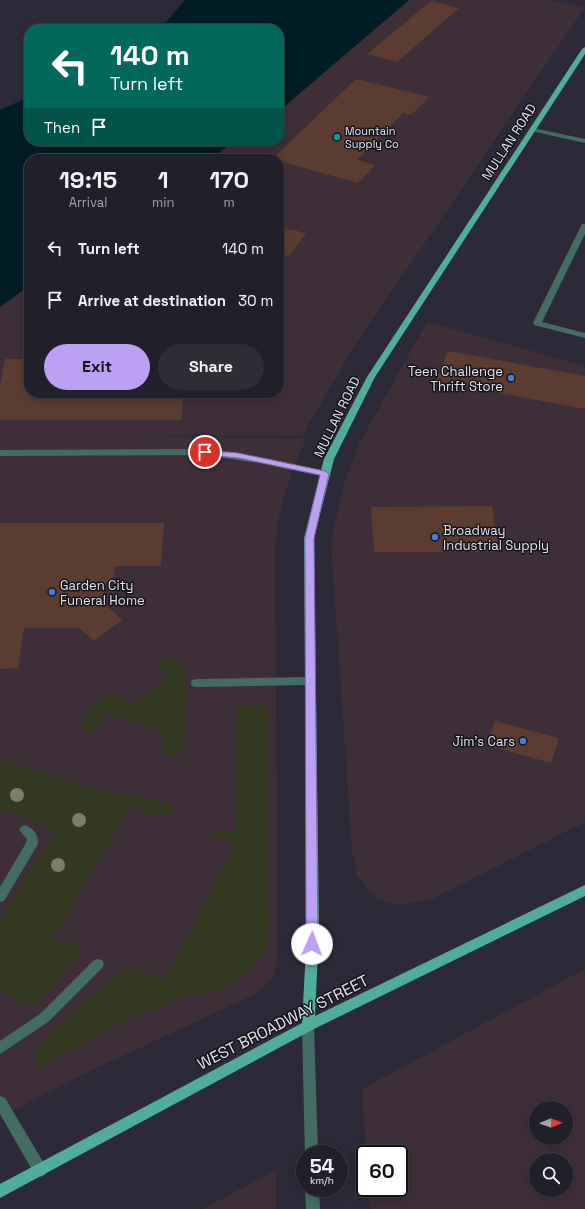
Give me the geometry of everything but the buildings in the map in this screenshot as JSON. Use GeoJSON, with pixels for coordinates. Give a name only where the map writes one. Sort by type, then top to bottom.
{"type":"FeatureCollection","features":[{"type":"Feature","properties":{"kind":"main road","name":"MULLAN ROAD"},"geometry":{"type":"LineString","coordinates":[[308,1026],[313,930],[309,538],[328,459],[371,377],[585,49]]}},
{"type":"Feature","properties":{"kind":"main road","name":"WEST BROADWAY STREET"},"geometry":{"type":"LineString","coordinates":[[0,1191],[308,1026],[585,890]]}},
{"type":"Feature","properties":{"kind":"street"},"geometry":{"type":"LineString","coordinates":[[533,130],[585,141]]}},
{"type":"Feature","properties":{"kind":"street"},"geometry":{"type":"LineString","coordinates":[[585,226],[537,323],[585,336]]}},
{"type":"Feature","properties":{"kind":"street"},"geometry":{"type":"LineString","coordinates":[[0,453],[205,452],[238,455],[325,474]]}},
{"type":"Feature","properties":{"kind":"street"},"geometry":{"type":"LineString","coordinates":[[196,683],[310,681]]}},
{"type":"Feature","properties":{"kind":"street"},"geometry":{"type":"LineString","coordinates":[[0,897],[32,844],[33,838],[25,830]]}},
{"type":"Feature","properties":{"kind":"street"},"geometry":{"type":"LineString","coordinates":[[0,1048],[44,1018],[98,964]]}},
{"type":"Feature","properties":{"kind":"street"},"geometry":{"type":"LineString","coordinates":[[308,1026],[311,1145]]}},
{"type":"Feature","properties":{"kind":"street"},"geometry":{"type":"LineString","coordinates":[[0,1102],[40,1170]]}},
{"type":"Feature","properties":{"kind":"street"},"geometry":{"type":"LineString","coordinates":[[312,1197],[313,1209]]}},
{"type":"Feature","properties":{"kind":"shaded area"},"geometry":{"type":"Polygon","coordinates":[[[409,0],[547,0],[585,7],[350,353],[302,436],[87,436],[306,438],[287,486],[279,517],[275,546],[278,960],[273,976],[258,993],[97,1068],[0,1117],[0,307],[24,290],[24,398],[284,398],[284,154],[217,154],[228,146],[284,146],[284,107],[409,0]]]}},
{"type":"Feature","properties":{"kind":"shaded area"},"geometry":{"type":"Polygon","coordinates":[[[427,322],[585,366],[585,822],[430,900],[399,905],[377,899],[357,876],[352,850],[331,543],[344,484],[360,442],[427,322]]]}},
{"type":"Feature","properties":{"kind":"shaded area"},"geometry":{"type":"Polygon","coordinates":[[[585,969],[585,1209],[370,1209],[369,1197],[408,1197],[408,1145],[365,1145],[362,1089],[585,969]]]}},
{"type":"Feature","properties":{"kind":"shaded area"},"geometry":{"type":"Polygon","coordinates":[[[276,1170],[276,1209],[203,1209],[276,1170]]]}},
{"type":"Feature","properties":{"kind":"green space"},"geometry":{"type":"Polygon","coordinates":[[[171,658],[178,660],[181,663],[186,679],[184,747],[176,757],[173,758],[167,756],[160,750],[165,733],[106,713],[100,728],[96,732],[83,730],[84,719],[87,713],[102,699],[113,694],[132,705],[169,678],[157,666],[158,661],[171,658]]]}},
{"type":"Feature","properties":{"kind":"green space"},"geometry":{"type":"Polygon","coordinates":[[[268,705],[269,934],[266,947],[258,961],[237,982],[224,989],[213,993],[187,994],[159,1009],[127,1019],[38,1069],[35,1054],[39,1046],[77,1009],[129,967],[165,980],[235,844],[210,835],[212,832],[236,831],[237,706],[268,705]]]}},
{"type":"Feature","properties":{"kind":"green space"},"geometry":{"type":"Polygon","coordinates":[[[0,759],[113,795],[120,793],[170,803],[174,809],[169,815],[158,817],[130,807],[53,940],[68,941],[76,944],[79,947],[78,958],[38,1003],[33,1006],[21,1006],[13,998],[0,992],[0,921],[53,834],[48,826],[0,809],[0,759]]]}},
{"type":"Feature","properties":{"kind":"water"},"geometry":{"type":"Polygon","coordinates":[[[185,0],[409,0],[284,107],[284,24],[163,24],[185,0]]]}},
{"type":"Feature","properties":{"kind":"water"},"geometry":{"type":"Polygon","coordinates":[[[24,99],[24,146],[228,146],[217,154],[24,154],[24,290],[0,307],[0,110],[24,99]]]}},
{"type":"Feature","properties":{"kind":"place","name":"Mountain Supply Co"},"geometry":{"type":"Point","coordinates":[337,137]}},
{"type":"Feature","properties":{"kind":"place","name":"Teen Challenge Thrift Store"},"geometry":{"type":"Point","coordinates":[511,378]}},
{"type":"Feature","properties":{"kind":"place","name":"Broadway Industrial Supply"},"geometry":{"type":"Point","coordinates":[435,537]}},
{"type":"Feature","properties":{"kind":"place","name":"Garden City Funeral Home"},"geometry":{"type":"Point","coordinates":[52,592]}},
{"type":"Feature","properties":{"kind":"place","name":"Jim's Cars"},"geometry":{"type":"Point","coordinates":[523,741]}},
{"type":"Feature","properties":{"kind":"route"},"geometry":{"type":"LineString","coordinates":[[205,452],[238,455],[290,465],[325,474],[309,538],[312,944]]}}]}
